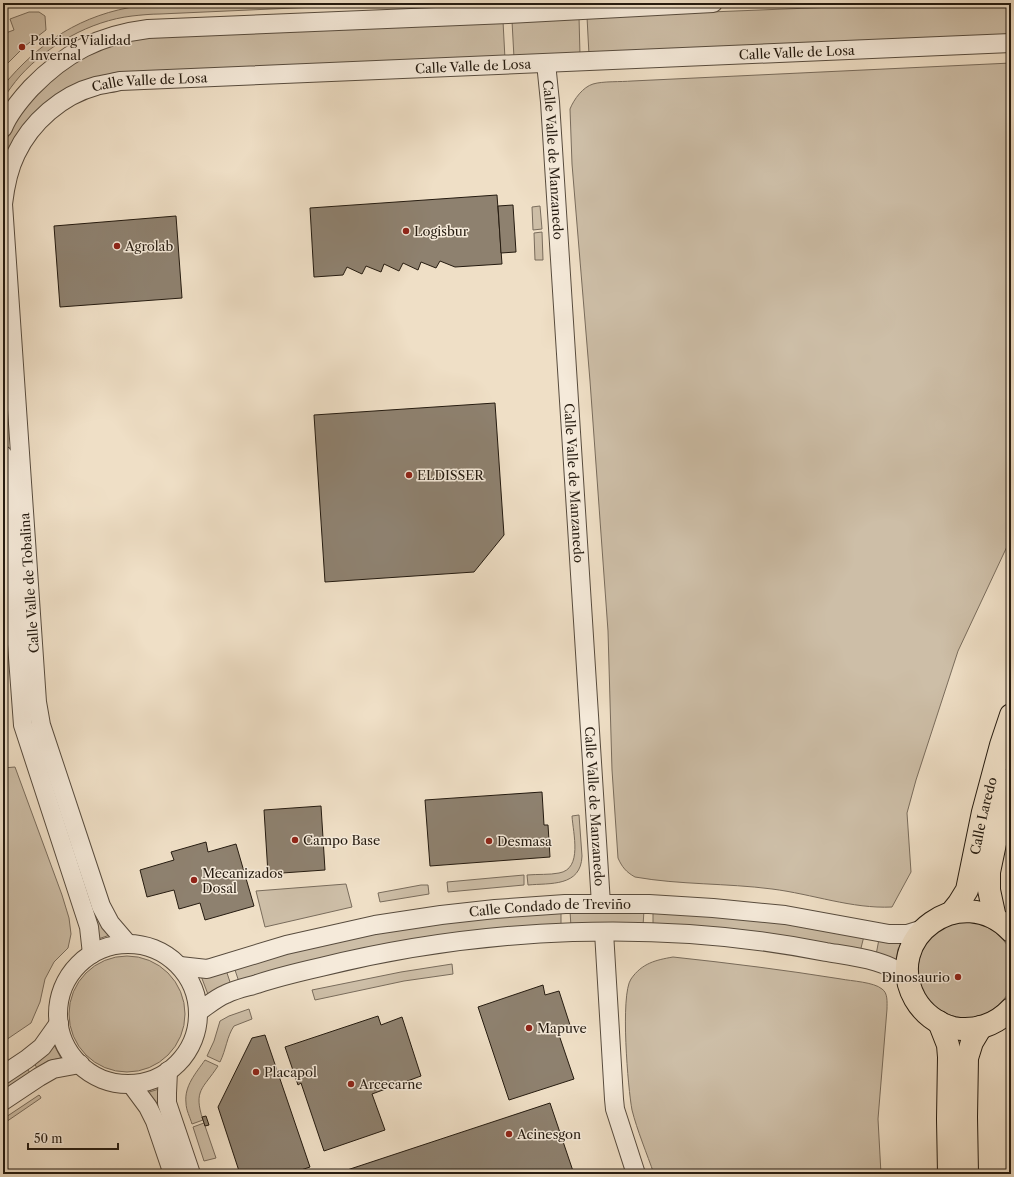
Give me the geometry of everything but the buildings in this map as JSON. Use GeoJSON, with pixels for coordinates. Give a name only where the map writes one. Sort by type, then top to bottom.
{"type":"FeatureCollection","features":[{"type":"Feature","properties":{"kind":"main road","name":"Calle Laredo"},"geometry":{"type":"LineString","coordinates":[[951,913],[959,904],[967,890],[983,812],[1001,745],[1011,716]]}},
{"type":"Feature","properties":{"kind":"main road","name":"Calle Laredo"},"geometry":{"type":"LineString","coordinates":[[1003,925],[989,890],[989,872],[1011,779]]}},
{"type":"Feature","properties":{"kind":"main road"},"geometry":{"type":"LineString","coordinates":[[1003,925],[984,914],[974,911],[951,913],[936,919],[923,929],[915,940],[907,965],[908,979],[911,992],[927,1015],[949,1027],[959,1029],[981,1027],[994,1022],[1011,1009]]}},
{"type":"Feature","properties":{"kind":"main road"},"geometry":{"type":"LineString","coordinates":[[938,1022],[948,1045],[949,1057],[949,1174]]}},
{"type":"Feature","properties":{"kind":"main road"},"geometry":{"type":"LineString","coordinates":[[967,1174],[967,1058],[972,1042],[981,1027]]}},
{"type":"Feature","properties":{"kind":"street"},"geometry":{"type":"LineString","coordinates":[[3,128],[13,110],[23,97],[57,64],[81,49],[98,41],[132,31],[530,8],[713,3]]}},
{"type":"Feature","properties":{"kind":"street","name":"Calle Valle de Losa"},"geometry":{"type":"LineString","coordinates":[[3,204],[7,177],[15,154],[26,136],[50,110],[66,99],[95,86],[120,81],[1011,43]]}},
{"type":"Feature","properties":{"kind":"street","name":"Calle Valle de Manzanedo"},"geometry":{"type":"LineString","coordinates":[[546,63],[551,109],[601,904]]}},
{"type":"Feature","properties":{"kind":"street","name":"Calle Valle de Tobalina"},"geometry":{"type":"LineString","coordinates":[[3,204],[37,694],[40,718],[101,906],[110,923],[128,944]]}},
{"type":"Feature","properties":{"kind":"street","name":"Calle Valle de Tobalina"},"geometry":{"type":"LineString","coordinates":[[3,454],[23,725],[89,927],[92,954]]}},
{"type":"Feature","properties":{"kind":"street","name":"Calle Condado de Treviño"},"geometry":{"type":"LineString","coordinates":[[180,966],[207,969],[265,951],[375,925],[441,915],[519,907],[649,904],[762,912],[888,934],[906,934],[923,929]]}},
{"type":"Feature","properties":{"kind":"street"},"geometry":{"type":"LineString","coordinates":[[604,932],[615,1109],[636,1174]]}},
{"type":"Feature","properties":{"kind":"street","name":"Calle Condado de Treviño"},"geometry":{"type":"LineString","coordinates":[[198,1012],[232,991],[283,976],[356,958],[498,937],[569,933],[604,932],[706,936],[784,944],[884,964],[899,971],[908,979]]}},
{"type":"Feature","properties":{"kind":"street"},"geometry":{"type":"LineString","coordinates":[[128,944],[147,946],[165,954],[180,966],[190,980],[196,995],[198,1012],[196,1032],[188,1050],[180,1061],[168,1071],[150,1080],[131,1084],[120,1083],[98,1077],[80,1064],[70,1052],[63,1038],[59,1023],[60,998],[64,986],[76,967],[92,954],[109,947],[128,944]]}},
{"type":"Feature","properties":{"kind":"street"},"geometry":{"type":"LineString","coordinates":[[3,1075],[27,1059],[42,1046],[59,1023]]}},
{"type":"Feature","properties":{"kind":"street"},"geometry":{"type":"LineString","coordinates":[[3,1101],[53,1069],[80,1064]]}},
{"type":"Feature","properties":{"kind":"street"},"geometry":{"type":"LineString","coordinates":[[168,1071],[166,1093],[167,1103],[191,1174]]}},
{"type":"Feature","properties":{"kind":"street"},"geometry":{"type":"LineString","coordinates":[[131,1084],[148,1107],[155,1121],[173,1174]]}},
{"type":"Feature","properties":{"kind":"shaded area"},"geometry":{"type":"Polygon","coordinates":[[[200,3],[406,3],[153,14],[116,19],[85,29],[43,54],[18,79],[3,99],[3,86],[31,56],[63,32],[80,23],[118,10],[139,6],[200,3]]]}},
{"type":"Feature","properties":{"kind":"shaded area"},"geometry":{"type":"Polygon","coordinates":[[[933,3],[1011,3],[1011,36],[589,55],[587,17],[933,3]]]}},
{"type":"Feature","properties":{"kind":"shaded area"},"geometry":{"type":"Polygon","coordinates":[[[29,12],[39,12],[45,16],[46,30],[25,46],[3,68],[3,34],[14,30],[10,19],[29,12]]]}},
{"type":"Feature","properties":{"kind":"shaded area"},"geometry":{"type":"Polygon","coordinates":[[[579,17],[580,55],[514,58],[512,21],[579,17]]]}},
{"type":"Feature","properties":{"kind":"shaded area"},"geometry":{"type":"Polygon","coordinates":[[[503,21],[505,59],[86,83],[3,171],[3,150],[7,139],[15,121],[39,89],[75,60],[97,50],[139,37],[503,21]]]}},
{"type":"Feature","properties":{"kind":"shaded area"},"geometry":{"type":"Polygon","coordinates":[[[1011,63],[1011,538],[958,651],[916,780],[907,813],[911,872],[892,907],[847,904],[772,889],[652,880],[635,877],[625,869],[618,858],[612,770],[608,631],[590,381],[572,164],[570,109],[576,97],[586,88],[593,84],[602,82],[1011,63]]]}},
{"type":"Feature","properties":{"kind":"shaded area"},"geometry":{"type":"Polygon","coordinates":[[[540,206],[542,229],[533,230],[532,207],[540,206]]]}},
{"type":"Feature","properties":{"kind":"shaded area"},"geometry":{"type":"Polygon","coordinates":[[[542,232],[543,260],[535,260],[534,233],[542,232]]]}},
{"type":"Feature","properties":{"kind":"shaded area"},"geometry":{"type":"Polygon","coordinates":[[[15,767],[62,895],[69,918],[71,934],[68,948],[54,962],[45,979],[40,1002],[31,1023],[3,1042],[3,768],[15,767]]]}},
{"type":"Feature","properties":{"kind":"shaded area"},"geometry":{"type":"Polygon","coordinates":[[[579,815],[582,856],[580,866],[576,873],[563,881],[528,885],[527,875],[559,873],[566,870],[571,865],[574,858],[575,849],[572,816],[579,815]]]}},
{"type":"Feature","properties":{"kind":"shaded area"},"geometry":{"type":"Polygon","coordinates":[[[524,875],[524,885],[448,892],[447,882],[524,875]]]}},
{"type":"Feature","properties":{"kind":"shaded area"},"geometry":{"type":"Polygon","coordinates":[[[346,884],[352,907],[265,927],[256,891],[346,884]]]}},
{"type":"Feature","properties":{"kind":"shaded area"},"geometry":{"type":"Polygon","coordinates":[[[428,885],[429,894],[380,902],[378,893],[428,885]]]}},
{"type":"Feature","properties":{"kind":"shaded area"},"geometry":{"type":"Polygon","coordinates":[[[644,910],[643,926],[571,927],[570,911],[644,910]]]}},
{"type":"Feature","properties":{"kind":"shaded area"},"geometry":{"type":"Polygon","coordinates":[[[561,911],[561,927],[239,982],[234,967],[296,950],[414,925],[561,911]]]}},
{"type":"Feature","properties":{"kind":"shaded area"},"geometry":{"type":"Polygon","coordinates":[[[653,911],[758,919],[864,936],[860,952],[653,927],[653,911]]]}},
{"type":"Feature","properties":{"kind":"shaded area"},"geometry":{"type":"Polygon","coordinates":[[[96,913],[110,935],[98,939],[93,914],[96,913]]]}},
{"type":"Feature","properties":{"kind":"shaded area"},"geometry":{"type":"Polygon","coordinates":[[[966,922],[984,926],[993,930],[1000,936],[1006,943],[1010,952],[1014,970],[1010,988],[1006,997],[1000,1004],[993,1010],[984,1014],[966,1018],[948,1014],[939,1010],[932,1004],[926,997],[922,988],[918,970],[922,952],[926,943],[932,936],[939,930],[948,926],[966,922]]]}},
{"type":"Feature","properties":{"kind":"shaded area"},"geometry":{"type":"Polygon","coordinates":[[[879,939],[903,941],[898,949],[896,961],[876,955],[879,939]]]}},
{"type":"Feature","properties":{"kind":"shaded area"},"geometry":{"type":"Polygon","coordinates":[[[127,956],[138,957],[149,961],[168,973],[180,992],[184,1003],[184,1025],[180,1036],[168,1055],[149,1067],[138,1071],[127,1072],[116,1071],[105,1067],[86,1055],[74,1036],[70,1025],[69,1014],[70,1003],[74,992],[86,973],[105,961],[116,957],[127,956]]]}},
{"type":"Feature","properties":{"kind":"shaded area"},"geometry":{"type":"Polygon","coordinates":[[[673,957],[862,982],[874,985],[884,991],[887,998],[887,1009],[878,1119],[881,1174],[654,1174],[632,1110],[627,1064],[625,1022],[626,1003],[631,979],[640,969],[661,959],[673,957]]]}},
{"type":"Feature","properties":{"kind":"shaded area"},"geometry":{"type":"Polygon","coordinates":[[[452,964],[453,974],[404,981],[315,1000],[312,990],[401,972],[452,964]]]}},
{"type":"Feature","properties":{"kind":"shaded area"},"geometry":{"type":"Polygon","coordinates":[[[226,970],[231,985],[209,997],[201,976],[226,970]]]}},
{"type":"Feature","properties":{"kind":"shaded area"},"geometry":{"type":"Polygon","coordinates":[[[249,1009],[252,1019],[234,1026],[220,1062],[207,1056],[214,1041],[220,1021],[249,1009]]]}},
{"type":"Feature","properties":{"kind":"shaded area"},"geometry":{"type":"Polygon","coordinates":[[[54,1045],[61,1058],[48,1061],[37,1068],[34,1063],[54,1045]]]}},
{"type":"Feature","properties":{"kind":"shaded area"},"geometry":{"type":"Polygon","coordinates":[[[205,1060],[218,1066],[204,1085],[199,1096],[200,1110],[203,1120],[192,1124],[186,1106],[187,1091],[191,1080],[205,1060]]]}},
{"type":"Feature","properties":{"kind":"shaded area"},"geometry":{"type":"Polygon","coordinates":[[[26,1067],[30,1073],[3,1091],[3,1083],[26,1067]]]}},
{"type":"Feature","properties":{"kind":"shaded area"},"geometry":{"type":"Polygon","coordinates":[[[159,1089],[164,1113],[159,1115],[146,1093],[159,1089]]]}},
{"type":"Feature","properties":{"kind":"shaded area"},"geometry":{"type":"Polygon","coordinates":[[[39,1095],[41,1098],[3,1124],[3,1119],[39,1095]]]}},
{"type":"Feature","properties":{"kind":"shaded area"},"geometry":{"type":"Polygon","coordinates":[[[204,1123],[216,1158],[204,1161],[193,1127],[204,1123]]]}},
{"type":"Feature","properties":{"kind":"place","name":"Parking Vialidad Invernal"},"geometry":{"type":"Point","coordinates":[22,47]}},
{"type":"Feature","properties":{"kind":"place","name":"Logisbur"},"geometry":{"type":"Point","coordinates":[406,231]}},
{"type":"Feature","properties":{"kind":"place","name":"Agrolab"},"geometry":{"type":"Point","coordinates":[117,246]}},
{"type":"Feature","properties":{"kind":"place","name":"ELDISSER"},"geometry":{"type":"Point","coordinates":[409,475]}},
{"type":"Feature","properties":{"kind":"place","name":"Campo Base"},"geometry":{"type":"Point","coordinates":[295,840]}},
{"type":"Feature","properties":{"kind":"place","name":"Desmasa"},"geometry":{"type":"Point","coordinates":[489,841]}},
{"type":"Feature","properties":{"kind":"place","name":"Mecanizados Dosal"},"geometry":{"type":"Point","coordinates":[194,880]}},
{"type":"Feature","properties":{"kind":"place","name":"Dinosaurio"},"geometry":{"type":"Point","coordinates":[958,977]}},
{"type":"Feature","properties":{"kind":"place","name":"Mapuve"},"geometry":{"type":"Point","coordinates":[529,1028]}},
{"type":"Feature","properties":{"kind":"place","name":"Placapol"},"geometry":{"type":"Point","coordinates":[256,1072]}},
{"type":"Feature","properties":{"kind":"place","name":"Arcecarne"},"geometry":{"type":"Point","coordinates":[351,1084]}},
{"type":"Feature","properties":{"kind":"place","name":"Acinesgon"},"geometry":{"type":"Point","coordinates":[509,1134]}}]}
